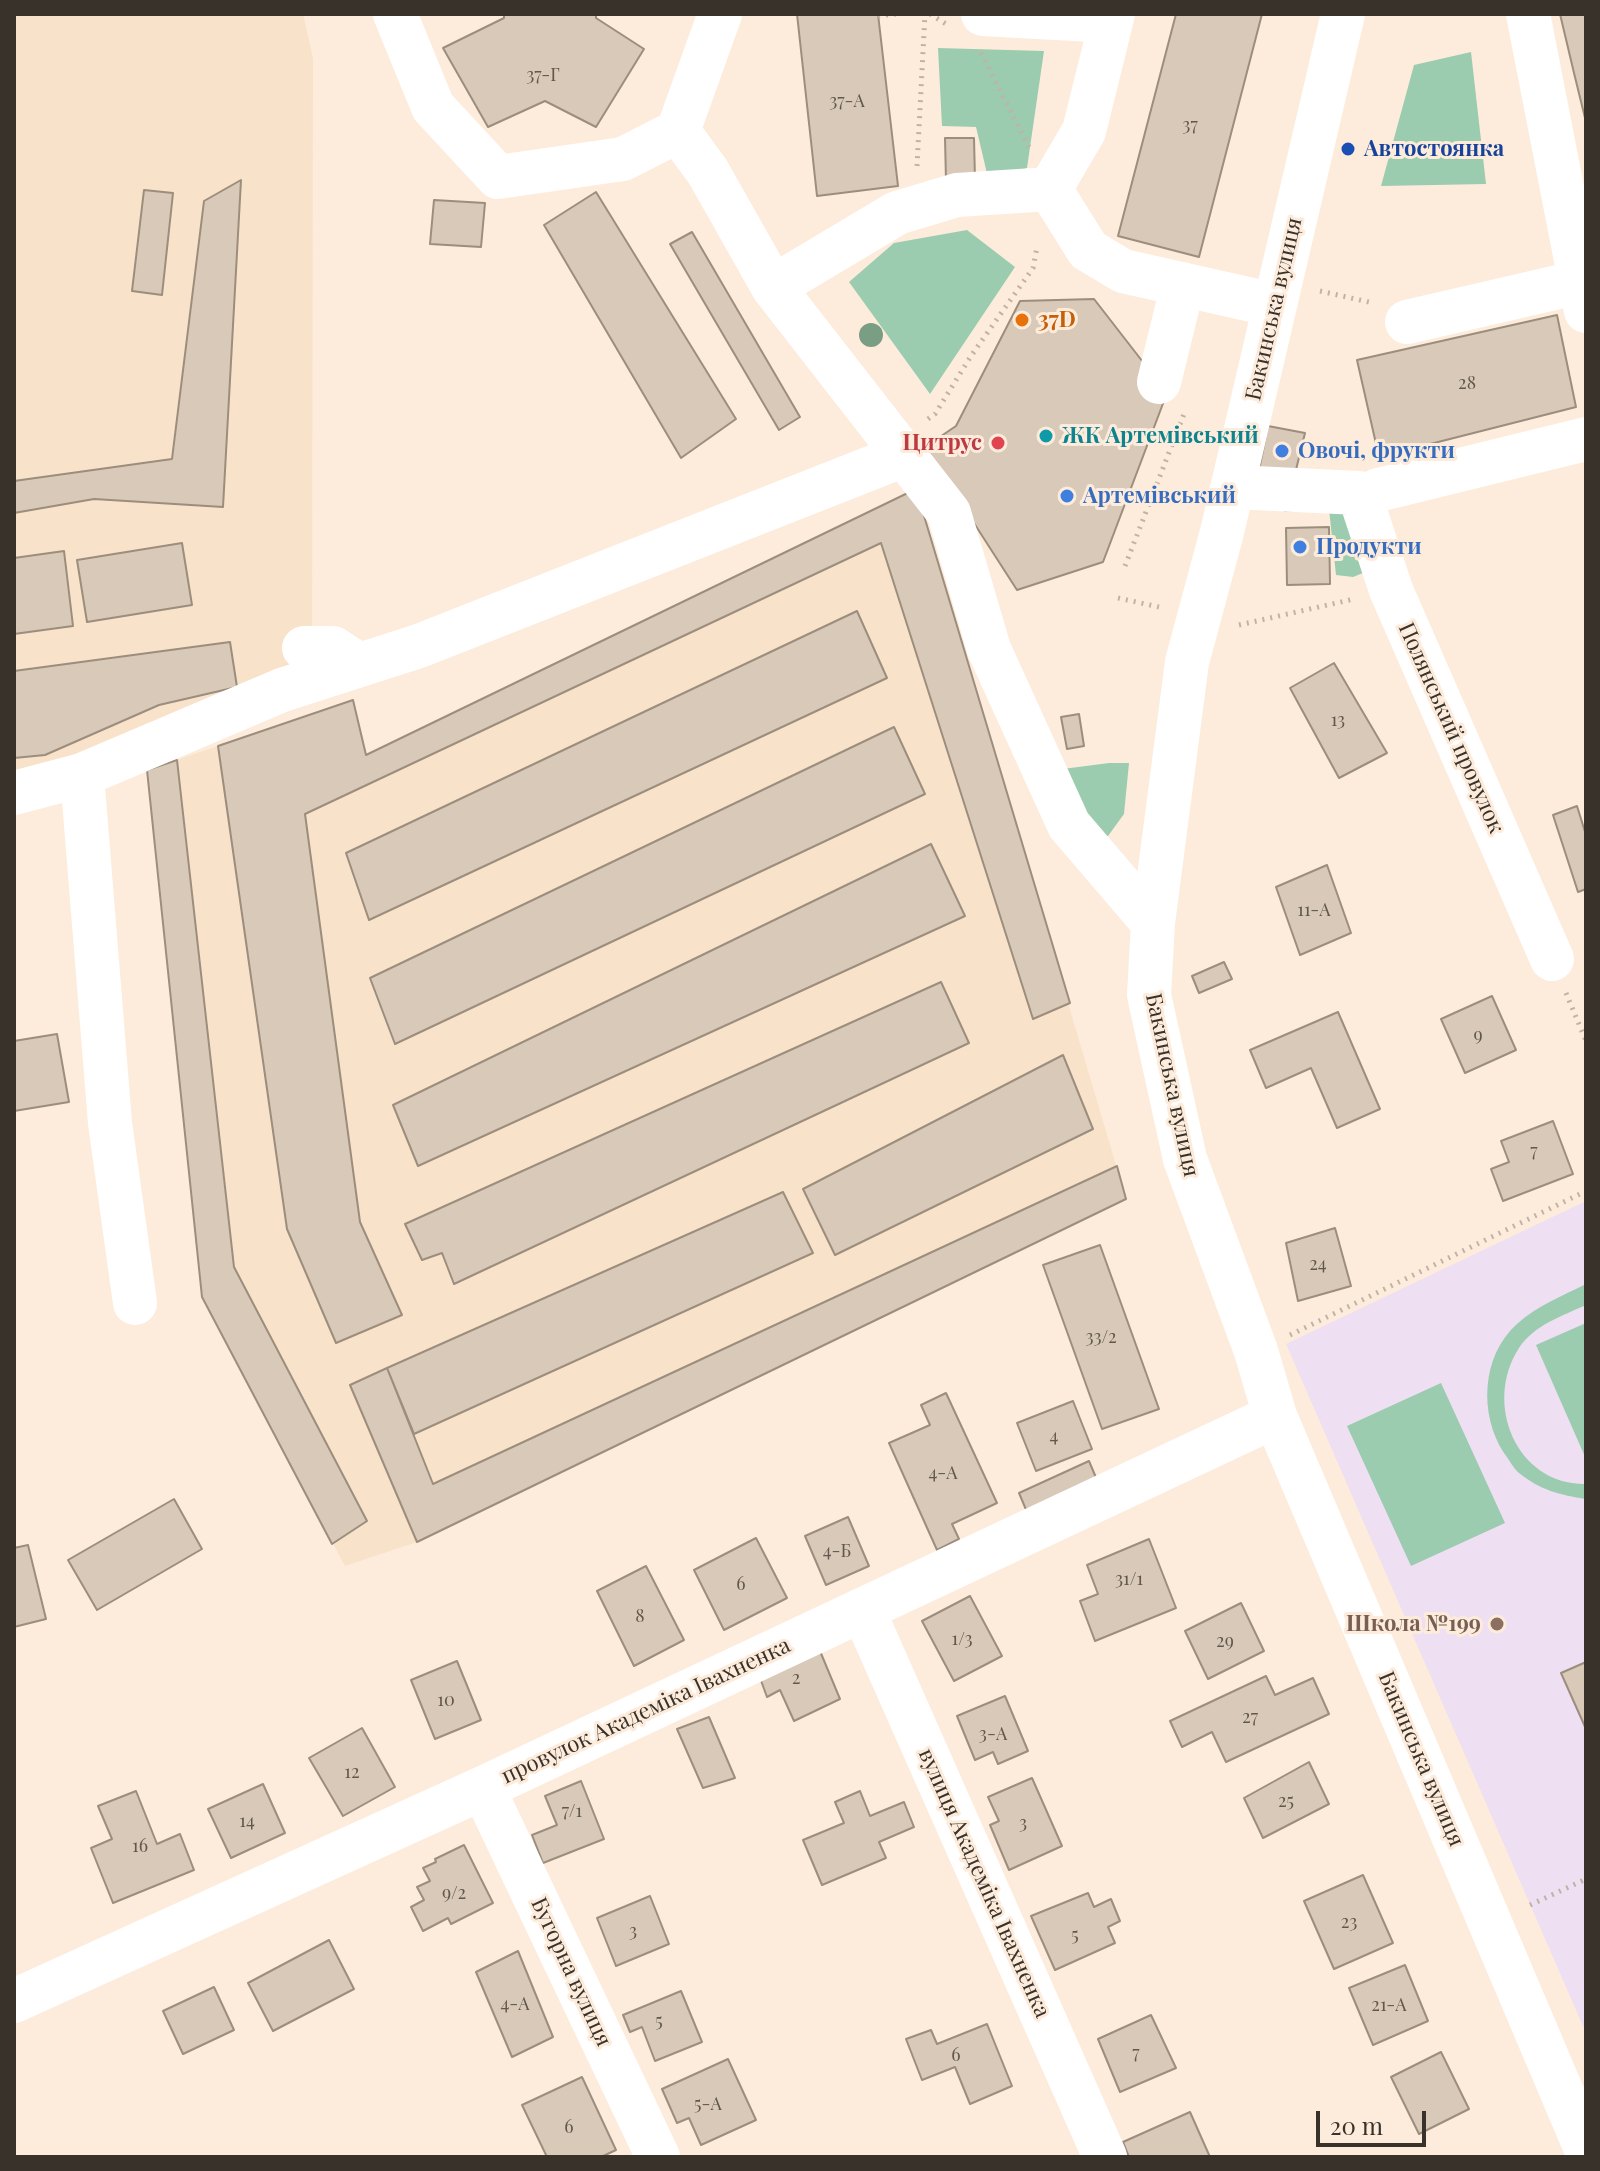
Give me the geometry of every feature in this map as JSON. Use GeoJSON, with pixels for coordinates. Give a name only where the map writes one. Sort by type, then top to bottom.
{"type":"FeatureCollection","features":[{"type":"Feature","properties":{"kind":"street"},"geometry":{"type":"LineString","coordinates":[[395,14],[433,107],[498,177],[623,159],[678,131],[720,14]]}},
{"type":"Feature","properties":{"kind":"street","name":"Бакинська вулиця"},"geometry":{"type":"LineString","coordinates":[[1343,14],[1233,487],[1187,662],[1153,923],[1149,995],[1185,1159],[1256,1351],[1275,1416],[1586,2149]]}},
{"type":"Feature","properties":{"kind":"street"},"geometry":{"type":"LineString","coordinates":[[1391,312],[1583,296],[1528,14]]}},
{"type":"Feature","properties":{"kind":"street"},"geometry":{"type":"LineString","coordinates":[[971,29],[1112,18],[1084,131],[1050,189]]}},
{"type":"Feature","properties":{"kind":"street"},"geometry":{"type":"LineString","coordinates":[[678,131],[708,172],[773,287],[949,513],[989,649],[1069,825],[1153,923]]}},
{"type":"Feature","properties":{"kind":"street"},"geometry":{"type":"LineString","coordinates":[[773,287],[897,213],[957,195],[1050,189]]}},
{"type":"Feature","properties":{"kind":"street"},"geometry":{"type":"LineString","coordinates":[[1050,189],[1088,250],[1123,271],[1261,302],[1277,296]]}},
{"type":"Feature","properties":{"kind":"street"},"geometry":{"type":"LineString","coordinates":[[1172,396],[1183,284]]}},
{"type":"Feature","properties":{"kind":"street"},"geometry":{"type":"LineString","coordinates":[[1233,487],[1369,491],[1586,439]]}},
{"type":"Feature","properties":{"kind":"street"},"geometry":{"type":"LineString","coordinates":[[14,793],[82,775],[282,690],[419,646],[904,455]]}},
{"type":"Feature","properties":{"kind":"street","name":"Полянський провулок"},"geometry":{"type":"LineString","coordinates":[[1369,491],[1391,590],[1552,959]]}},
{"type":"Feature","properties":{"kind":"street"},"geometry":{"type":"LineString","coordinates":[[304,648],[333,648],[359,665]]}},
{"type":"Feature","properties":{"kind":"street"},"geometry":{"type":"LineString","coordinates":[[82,775],[110,1123],[135,1303]]}},
{"type":"Feature","properties":{"kind":"street","name":"провулок Академіка Івахненка"},"geometry":{"type":"LineString","coordinates":[[14,2001],[483,1788],[1275,1416]]}},
{"type":"Feature","properties":{"kind":"street","name":"вулиця Академіка Івахненка"},"geometry":{"type":"LineString","coordinates":[[863,1610],[1105,2157]]}},
{"type":"Feature","properties":{"kind":"street","name":"Бугорна вулиця"},"geometry":{"type":"LineString","coordinates":[[483,1788],[658,2157]]}},
{"type":"Feature","properties":{"kind":"path"},"geometry":{"type":"LineString","coordinates":[[878,16],[896,14]]}},
{"type":"Feature","properties":{"kind":"path"},"geometry":{"type":"LineString","coordinates":[[916,207],[927,14],[971,29],[1050,189],[1033,268],[971,356],[935,414]]}},
{"type":"Feature","properties":{"kind":"path"},"geometry":{"type":"LineString","coordinates":[[1277,296],[1391,312]]}},
{"type":"Feature","properties":{"kind":"path"},"geometry":{"type":"LineString","coordinates":[[1125,566],[1172,396]]}},
{"type":"Feature","properties":{"kind":"path"},"geometry":{"type":"LineString","coordinates":[[1237,625],[1391,590]]}},
{"type":"Feature","properties":{"kind":"path"},"geometry":{"type":"LineString","coordinates":[[1118,598],[1144,604]]}},
{"type":"Feature","properties":{"kind":"path"},"geometry":{"type":"LineString","coordinates":[[1552,959],[1586,1041]]}},
{"type":"Feature","properties":{"kind":"path"},"geometry":{"type":"LineString","coordinates":[[1256,1351],[1586,1191]]}},
{"type":"Feature","properties":{"kind":"path"},"geometry":{"type":"LineString","coordinates":[[1530,1905],[1586,1879]]}},
{"type":"Feature","properties":{"kind":"shaded area"},"geometry":{"type":"Polygon","coordinates":[[[14,14],[303,14],[313,59],[312,665],[52,763],[14,771],[14,14]]]}},
{"type":"Feature","properties":{"kind":"shaded area"},"geometry":{"type":"Polygon","coordinates":[[[916,489],[1126,1199],[417,1542],[345,1566],[202,1297],[147,770],[353,700],[367,755],[916,489]]]}},
{"type":"Feature","properties":{"kind":"shaded area","name":"Школа №199"},"geometry":{"type":"Polygon","coordinates":[[[1586,1201],[1586,2033],[1286,1344],[1586,1201]]]}},
{"type":"Feature","properties":{"kind":"green space"},"geometry":{"type":"Polygon","coordinates":[[[938,48],[1044,51],[1027,168],[989,182],[976,127],[942,126],[938,48]]]}},
{"type":"Feature","properties":{"kind":"green space"},"geometry":{"type":"Polygon","coordinates":[[[1471,52],[1486,184],[1381,186],[1414,65],[1471,52]]]}},
{"type":"Feature","properties":{"kind":"green space"},"geometry":{"type":"Polygon","coordinates":[[[967,230],[1015,267],[930,394],[849,282],[894,243],[967,230]]]}},
{"type":"Feature","properties":{"kind":"green space"},"geometry":{"type":"Polygon","coordinates":[[[1287,497],[1356,504],[1363,573],[1353,577],[1336,575],[1329,509],[1284,512],[1287,497]]]}},
{"type":"Feature","properties":{"kind":"green space"},"geometry":{"type":"Polygon","coordinates":[[[1129,763],[1124,814],[1108,836],[1094,836],[1055,770],[1129,763]]]}},
{"type":"Feature","properties":{"kind":"green space"},"geometry":{"type":"Polygon","coordinates":[[[1586,1284],[1586,1305],[1540,1327],[1525,1340],[1509,1370],[1504,1393],[1506,1415],[1513,1437],[1525,1456],[1541,1471],[1562,1481],[1586,1484],[1586,1499],[1543,1488],[1517,1471],[1504,1453],[1490,1421],[1488,1386],[1496,1352],[1517,1324],[1541,1307],[1586,1284]]]}},
{"type":"Feature","properties":{"kind":"green space"},"geometry":{"type":"Polygon","coordinates":[[[1586,1323],[1586,1459],[1536,1345],[1586,1323]]]}},
{"type":"Feature","properties":{"kind":"green space"},"geometry":{"type":"Polygon","coordinates":[[[1441,1383],[1505,1523],[1411,1566],[1347,1426],[1441,1383]]]}},
{"type":"Feature","properties":{"kind":"building"},"geometry":{"type":"Polygon","coordinates":[[[504,14],[596,14],[596,18],[644,49],[596,127],[545,101],[488,127],[443,48],[504,18],[504,14]]]}},
{"type":"Feature","properties":{"kind":"building"},"geometry":{"type":"Polygon","coordinates":[[[797,14],[878,14],[898,186],[817,196],[797,14]]]}},
{"type":"Feature","properties":{"kind":"building"},"geometry":{"type":"Polygon","coordinates":[[[1176,14],[1262,14],[1199,257],[1118,236],[1176,14]]]}},
{"type":"Feature","properties":{"kind":"building"},"geometry":{"type":"Polygon","coordinates":[[[1560,14],[1586,14],[1586,122],[1574,73],[1560,14]]]}},
{"type":"Feature","properties":{"kind":"building"},"geometry":{"type":"Polygon","coordinates":[[[945,138],[974,138],[975,180],[946,181],[945,138]]]}},
{"type":"Feature","properties":{"kind":"building"},"geometry":{"type":"Polygon","coordinates":[[[241,180],[223,507],[94,499],[14,513],[14,481],[172,459],[204,201],[241,180]]]}},
{"type":"Feature","properties":{"kind":"building"},"geometry":{"type":"Polygon","coordinates":[[[144,190],[173,193],[162,295],[132,291],[144,190]]]}},
{"type":"Feature","properties":{"kind":"building"},"geometry":{"type":"Polygon","coordinates":[[[596,192],[736,419],[681,458],[544,225],[596,192]]]}},
{"type":"Feature","properties":{"kind":"building"},"geometry":{"type":"Polygon","coordinates":[[[434,200],[485,203],[481,247],[430,244],[434,200]]]}},
{"type":"Feature","properties":{"kind":"building"},"geometry":{"type":"Polygon","coordinates":[[[692,232],[800,417],[779,430],[670,244],[692,232]]]}},
{"type":"Feature","properties":{"kind":"building","name":"ЖК Артемівський"},"geometry":{"type":"Polygon","coordinates":[[[1094,299],[1167,393],[1103,562],[1017,590],[925,447],[956,426],[1020,301],[1094,299]]]}},
{"type":"Feature","properties":{"kind":"building"},"geometry":{"type":"Polygon","coordinates":[[[1557,315],[1576,407],[1379,457],[1357,360],[1557,315]]]}},
{"type":"Feature","properties":{"kind":"building","name":"Овочі, фрукти"},"geometry":{"type":"Polygon","coordinates":[[[1268,426],[1305,433],[1294,478],[1259,470],[1268,426]]]}},
{"type":"Feature","properties":{"kind":"building"},"geometry":{"type":"Polygon","coordinates":[[[916,489],[1070,1003],[1033,1019],[881,543],[305,814],[360,1222],[402,1315],[336,1343],[287,1229],[218,746],[353,700],[366,755],[916,489]]]}},
{"type":"Feature","properties":{"kind":"building"},"geometry":{"type":"Polygon","coordinates":[[[1329,527],[1330,584],[1287,585],[1286,528],[1329,527]]]}},
{"type":"Feature","properties":{"kind":"building"},"geometry":{"type":"Polygon","coordinates":[[[182,543],[192,605],[87,622],[77,560],[182,543]]]}},
{"type":"Feature","properties":{"kind":"building"},"geometry":{"type":"Polygon","coordinates":[[[64,551],[73,626],[14,634],[14,558],[64,551]]]}},
{"type":"Feature","properties":{"kind":"building"},"geometry":{"type":"Polygon","coordinates":[[[857,611],[887,678],[369,920],[346,853],[857,611]]]}},
{"type":"Feature","properties":{"kind":"building"},"geometry":{"type":"Polygon","coordinates":[[[230,642],[237,687],[159,705],[45,755],[14,758],[14,671],[230,642]]]}},
{"type":"Feature","properties":{"kind":"building"},"geometry":{"type":"Polygon","coordinates":[[[1334,663],[1387,753],[1339,778],[1290,688],[1334,663]]]}},
{"type":"Feature","properties":{"kind":"building"},"geometry":{"type":"Polygon","coordinates":[[[1079,714],[1084,746],[1067,749],[1061,717],[1079,714]]]}},
{"type":"Feature","properties":{"kind":"building"},"geometry":{"type":"Polygon","coordinates":[[[894,727],[925,794],[395,1044],[370,978],[894,727]]]}},
{"type":"Feature","properties":{"kind":"building"},"geometry":{"type":"Polygon","coordinates":[[[177,760],[234,1267],[367,1521],[332,1544],[202,1297],[147,770],[177,760]]]}},
{"type":"Feature","properties":{"kind":"building"},"geometry":{"type":"Polygon","coordinates":[[[1577,806],[1586,835],[1586,889],[1578,892],[1553,815],[1577,806]]]}},
{"type":"Feature","properties":{"kind":"building"},"geometry":{"type":"Polygon","coordinates":[[[931,844],[965,916],[418,1166],[393,1105],[931,844]]]}},
{"type":"Feature","properties":{"kind":"building"},"geometry":{"type":"Polygon","coordinates":[[[1327,865],[1351,933],[1300,955],[1276,887],[1327,865]]]}},
{"type":"Feature","properties":{"kind":"building"},"geometry":{"type":"Polygon","coordinates":[[[1224,962],[1232,979],[1199,993],[1192,976],[1224,962]]]}},
{"type":"Feature","properties":{"kind":"building"},"geometry":{"type":"Polygon","coordinates":[[[941,982],[969,1043],[454,1284],[442,1253],[422,1260],[405,1224],[941,982]]]}},
{"type":"Feature","properties":{"kind":"building"},"geometry":{"type":"Polygon","coordinates":[[[1492,996],[1516,1050],[1465,1073],[1441,1019],[1492,996]]]}},
{"type":"Feature","properties":{"kind":"building"},"geometry":{"type":"Polygon","coordinates":[[[1338,1012],[1380,1109],[1337,1128],[1311,1068],[1266,1088],[1250,1050],[1338,1012]]]}},
{"type":"Feature","properties":{"kind":"building"},"geometry":{"type":"Polygon","coordinates":[[[57,1034],[69,1102],[14,1111],[14,1041],[57,1034]]]}},
{"type":"Feature","properties":{"kind":"building"},"geometry":{"type":"Polygon","coordinates":[[[1063,1055],[1093,1129],[835,1255],[803,1189],[1063,1055]]]}},
{"type":"Feature","properties":{"kind":"building"},"geometry":{"type":"Polygon","coordinates":[[[1553,1121],[1573,1174],[1503,1201],[1491,1169],[1509,1162],[1501,1141],[1553,1121]]]}},
{"type":"Feature","properties":{"kind":"building"},"geometry":{"type":"Polygon","coordinates":[[[1117,1166],[1126,1199],[417,1542],[350,1385],[387,1368],[433,1484],[1117,1166]]]}},
{"type":"Feature","properties":{"kind":"building"},"geometry":{"type":"Polygon","coordinates":[[[783,1192],[813,1253],[414,1434],[387,1368],[783,1192]]]}},
{"type":"Feature","properties":{"kind":"building"},"geometry":{"type":"Polygon","coordinates":[[[1335,1228],[1351,1286],[1298,1301],[1286,1243],[1335,1228]]]}},
{"type":"Feature","properties":{"kind":"building"},"geometry":{"type":"Polygon","coordinates":[[[1100,1245],[1159,1409],[1102,1429],[1043,1265],[1100,1245]]]}},
{"type":"Feature","properties":{"kind":"building"},"geometry":{"type":"Polygon","coordinates":[[[946,1393],[997,1503],[952,1524],[959,1539],[937,1550],[889,1443],[930,1425],[921,1405],[946,1393]]]}},
{"type":"Feature","properties":{"kind":"building"},"geometry":{"type":"Polygon","coordinates":[[[1073,1401],[1092,1449],[1036,1471],[1017,1423],[1073,1401]]]}},
{"type":"Feature","properties":{"kind":"building"},"geometry":{"type":"Polygon","coordinates":[[[1089,1461],[1097,1480],[1027,1512],[1019,1493],[1089,1461]]]}},
{"type":"Feature","properties":{"kind":"building"},"geometry":{"type":"Polygon","coordinates":[[[174,1499],[202,1549],[97,1610],[68,1560],[174,1499]]]}},
{"type":"Feature","properties":{"kind":"building"},"geometry":{"type":"Polygon","coordinates":[[[848,1517],[869,1566],[826,1585],[805,1536],[848,1517]]]}},
{"type":"Feature","properties":{"kind":"building"},"geometry":{"type":"Polygon","coordinates":[[[756,1538],[787,1598],[724,1630],[694,1570],[756,1538]]]}},
{"type":"Feature","properties":{"kind":"building"},"geometry":{"type":"Polygon","coordinates":[[[1149,1539],[1176,1608],[1095,1641],[1080,1601],[1098,1594],[1087,1565],[1149,1539]]]}},
{"type":"Feature","properties":{"kind":"building"},"geometry":{"type":"Polygon","coordinates":[[[28,1545],[46,1619],[14,1627],[14,1548],[28,1545]]]}},
{"type":"Feature","properties":{"kind":"building"},"geometry":{"type":"Polygon","coordinates":[[[646,1566],[684,1640],[634,1666],[597,1591],[646,1566]]]}},
{"type":"Feature","properties":{"kind":"building"},"geometry":{"type":"Polygon","coordinates":[[[970,1596],[1002,1656],[954,1681],[922,1621],[970,1596]]]}},
{"type":"Feature","properties":{"kind":"building"},"geometry":{"type":"Polygon","coordinates":[[[1241,1603],[1264,1651],[1208,1679],[1185,1631],[1241,1603]]]}},
{"type":"Feature","properties":{"kind":"building"},"geometry":{"type":"Polygon","coordinates":[[[815,1639],[840,1699],[794,1721],[780,1690],[767,1697],[756,1667],[815,1639]]]}},
{"type":"Feature","properties":{"kind":"building"},"geometry":{"type":"Polygon","coordinates":[[[457,1661],[481,1720],[435,1739],[411,1680],[457,1661]]]}},
{"type":"Feature","properties":{"kind":"building"},"geometry":{"type":"Polygon","coordinates":[[[1586,1662],[1586,1729],[1561,1673],[1586,1662]]]}},
{"type":"Feature","properties":{"kind":"building"},"geometry":{"type":"Polygon","coordinates":[[[1266,1676],[1275,1695],[1313,1678],[1329,1714],[1226,1762],[1212,1732],[1182,1747],[1170,1721],[1266,1676]]]}},
{"type":"Feature","properties":{"kind":"building"},"geometry":{"type":"Polygon","coordinates":[[[1005,1696],[1028,1751],[998,1764],[993,1752],[975,1760],[957,1716],[1005,1696]]]}},
{"type":"Feature","properties":{"kind":"building"},"geometry":{"type":"Polygon","coordinates":[[[709,1717],[735,1778],[703,1788],[677,1729],[709,1717]]]}},
{"type":"Feature","properties":{"kind":"building"},"geometry":{"type":"Polygon","coordinates":[[[362,1728],[395,1787],[343,1816],[309,1758],[362,1728]]]}},
{"type":"Feature","properties":{"kind":"building"},"geometry":{"type":"Polygon","coordinates":[[[1309,1762],[1329,1804],[1263,1838],[1244,1798],[1309,1762]]]}},
{"type":"Feature","properties":{"kind":"building"},"geometry":{"type":"Polygon","coordinates":[[[1032,1778],[1062,1846],[1009,1870],[990,1825],[999,1821],[988,1797],[1032,1778]]]}},
{"type":"Feature","properties":{"kind":"building"},"geometry":{"type":"Polygon","coordinates":[[[581,1781],[604,1839],[543,1863],[532,1835],[557,1825],[545,1796],[581,1781]]]}},
{"type":"Feature","properties":{"kind":"building"},"geometry":{"type":"Polygon","coordinates":[[[263,1784],[285,1833],[231,1858],[208,1809],[263,1784]]]}},
{"type":"Feature","properties":{"kind":"building"},"geometry":{"type":"Polygon","coordinates":[[[136,1791],[157,1844],[180,1834],[194,1870],[113,1903],[91,1848],[112,1839],[98,1806],[136,1791]]]}},
{"type":"Feature","properties":{"kind":"building"},"geometry":{"type":"Polygon","coordinates":[[[860,1791],[870,1816],[904,1802],[914,1827],[879,1842],[886,1858],[822,1885],[803,1840],[844,1823],[835,1802],[860,1791]]]}},
{"type":"Feature","properties":{"kind":"building"},"geometry":{"type":"Polygon","coordinates":[[[464,1845],[493,1903],[451,1924],[448,1918],[423,1931],[411,1907],[424,1900],[417,1887],[430,1881],[423,1868],[464,1845]]]}},
{"type":"Feature","properties":{"kind":"building"},"geometry":{"type":"Polygon","coordinates":[[[1363,1875],[1393,1943],[1334,1969],[1304,1901],[1363,1875]]]}},
{"type":"Feature","properties":{"kind":"building"},"geometry":{"type":"Polygon","coordinates":[[[1088,1893],[1094,1907],[1111,1899],[1120,1921],[1108,1927],[1115,1943],[1055,1970],[1031,1916],[1088,1893]]]}},
{"type":"Feature","properties":{"kind":"building"},"geometry":{"type":"Polygon","coordinates":[[[650,1896],[669,1944],[616,1966],[597,1918],[650,1896]]]}},
{"type":"Feature","properties":{"kind":"building"},"geometry":{"type":"Polygon","coordinates":[[[329,1940],[354,1989],[273,2031],[248,1983],[329,1940]]]}},
{"type":"Feature","properties":{"kind":"building"},"geometry":{"type":"Polygon","coordinates":[[[518,1951],[553,2037],[512,2057],[476,1972],[518,1951]]]}},
{"type":"Feature","properties":{"kind":"building"},"geometry":{"type":"Polygon","coordinates":[[[1405,1965],[1428,2021],[1373,2045],[1349,1988],[1405,1965]]]}},
{"type":"Feature","properties":{"kind":"building"},"geometry":{"type":"Polygon","coordinates":[[[214,1987],[234,2030],[183,2054],[163,2011],[214,1987]]]}},
{"type":"Feature","properties":{"kind":"building"},"geometry":{"type":"Polygon","coordinates":[[[681,1991],[702,2042],[655,2061],[642,2027],[630,2032],[623,2015],[681,1991]]]}},
{"type":"Feature","properties":{"kind":"building"},"geometry":{"type":"Polygon","coordinates":[[[1151,2015],[1176,2068],[1120,2092],[1098,2039],[1151,2015]]]}},
{"type":"Feature","properties":{"kind":"building"},"geometry":{"type":"Polygon","coordinates":[[[987,2024],[1012,2086],[970,2104],[955,2067],[922,2080],[906,2039],[931,2030],[937,2044],[987,2024]]]}},
{"type":"Feature","properties":{"kind":"building"},"geometry":{"type":"Polygon","coordinates":[[[1441,2052],[1469,2109],[1419,2134],[1391,2077],[1441,2052]]]}},
{"type":"Feature","properties":{"kind":"building"},"geometry":{"type":"Polygon","coordinates":[[[728,2059],[756,2120],[701,2145],[689,2118],[677,2123],[662,2089],[728,2059]]]}},
{"type":"Feature","properties":{"kind":"building"},"geometry":{"type":"Polygon","coordinates":[[[582,2077],[616,2150],[601,2157],[547,2157],[522,2105],[582,2077]]]}},
{"type":"Feature","properties":{"kind":"building"},"geometry":{"type":"Polygon","coordinates":[[[1190,2112],[1210,2157],[1129,2157],[1123,2142],[1190,2112]]]}},
{"type":"Feature","properties":{"kind":"place","name":"Автостоянка"},"geometry":{"type":"Point","coordinates":[1348,149]}},
{"type":"Feature","properties":{"kind":"place","name":"37D"},"geometry":{"type":"Point","coordinates":[1022,320]}},
{"type":"Feature","properties":{"kind":"place","name":"ЖК Артемівський"},"geometry":{"type":"Point","coordinates":[1046,436]}},
{"type":"Feature","properties":{"kind":"place","name":"Цитрус"},"geometry":{"type":"Point","coordinates":[998,443]}},
{"type":"Feature","properties":{"kind":"place","name":"Овочі, фрукти"},"geometry":{"type":"Point","coordinates":[1282,451]}},
{"type":"Feature","properties":{"kind":"place","name":"Артемівський"},"geometry":{"type":"Point","coordinates":[1067,496]}},
{"type":"Feature","properties":{"kind":"place","name":"Продукти"},"geometry":{"type":"Point","coordinates":[1300,547]}},
{"type":"Feature","properties":{"kind":"place","name":"Школа №199"},"geometry":{"type":"Point","coordinates":[1497,1624]}}]}
